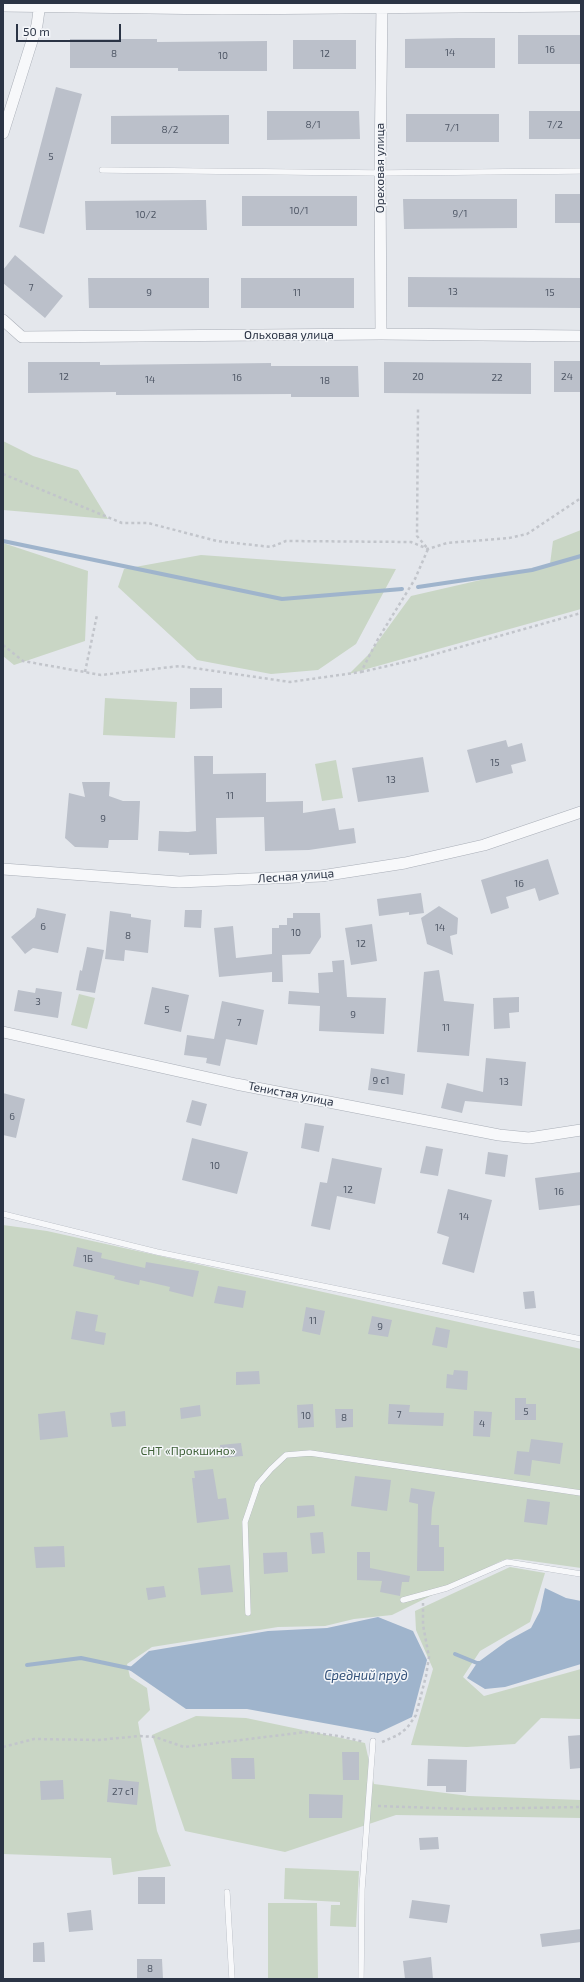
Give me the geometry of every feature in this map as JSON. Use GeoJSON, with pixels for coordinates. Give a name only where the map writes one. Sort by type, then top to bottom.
{"type":"FeatureCollection","features":[{"type":"Feature","properties":{"kind":"street"},"geometry":{"type":"LineString","coordinates":[[3,133],[37,25],[40,4]]}},
{"type":"Feature","properties":{"kind":"street"},"geometry":{"type":"LineString","coordinates":[[3,6],[40,4],[215,9],[382,5],[581,6]]}},
{"type":"Feature","properties":{"kind":"street","name":"Ореховая улица"},"geometry":{"type":"LineString","coordinates":[[381,334],[380,173],[382,5]]}},
{"type":"Feature","properties":{"kind":"street","name":"Ольховая улица"},"geometry":{"type":"LineString","coordinates":[[3,320],[22,336],[381,334],[581,336]]}},
{"type":"Feature","properties":{"kind":"street","name":"Лесная улица"},"geometry":{"type":"LineString","coordinates":[[3,870],[179,882],[321,876],[405,863],[484,845],[581,812]]}},
{"type":"Feature","properties":{"kind":"street","name":"Тенистая улица"},"geometry":{"type":"LineString","coordinates":[[3,1032],[236,1084],[499,1135],[529,1138],[581,1130]]}},
{"type":"Feature","properties":{"kind":"lane"},"geometry":{"type":"LineString","coordinates":[[102,170],[380,173],[581,171]]}},
{"type":"Feature","properties":{"kind":"lane"},"geometry":{"type":"LineString","coordinates":[[3,1214],[157,1252],[581,1340]]}},
{"type":"Feature","properties":{"kind":"lane"},"geometry":{"type":"LineString","coordinates":[[248,1613],[245,1522],[258,1484],[286,1455],[310,1453],[581,1493]]}},
{"type":"Feature","properties":{"kind":"lane"},"geometry":{"type":"LineString","coordinates":[[403,1600],[447,1588],[508,1562],[581,1574]]}},
{"type":"Feature","properties":{"kind":"lane"},"geometry":{"type":"LineString","coordinates":[[361,1979],[362,1889],[373,1743]]}},
{"type":"Feature","properties":{"kind":"lane"},"geometry":{"type":"LineString","coordinates":[[227,1892],[232,1979]]}},
{"type":"Feature","properties":{"kind":"path"},"geometry":{"type":"LineString","coordinates":[[418,409],[417,536],[428,549]]}},
{"type":"Feature","properties":{"kind":"path"},"geometry":{"type":"LineString","coordinates":[[3,474],[122,523],[148,523],[216,540],[270,547],[286,541],[411,542],[428,549],[447,543],[509,538],[527,534],[581,498]]}},
{"type":"Feature","properties":{"kind":"path"},"geometry":{"type":"LineString","coordinates":[[360,672],[378,639],[415,580],[428,549]]}},
{"type":"Feature","properties":{"kind":"path"},"geometry":{"type":"LineString","coordinates":[[3,645],[24,661],[101,675],[180,666],[290,682],[360,672],[414,660],[581,612]]}},
{"type":"Feature","properties":{"kind":"path"},"geometry":{"type":"LineString","coordinates":[[85,672],[97,615]]}},
{"type":"Feature","properties":{"kind":"path"},"geometry":{"type":"LineString","coordinates":[[3,1747],[34,1739],[98,1740],[140,1736],[155,1737],[184,1747],[306,1732],[339,1736],[373,1743],[398,1736],[407,1728],[416,1715],[426,1676],[429,1657],[423,1625],[423,1594]]}},
{"type":"Feature","properties":{"kind":"path"},"geometry":{"type":"LineString","coordinates":[[369,1806],[464,1809],[581,1807]]}},
{"type":"Feature","properties":{"kind":"green space"},"geometry":{"type":"Polygon","coordinates":[[[3,441],[33,456],[78,470],[108,519],[3,510],[3,441]]]}},
{"type":"Feature","properties":{"kind":"green space"},"geometry":{"type":"Polygon","coordinates":[[[581,530],[581,609],[349,674],[368,655],[411,596],[550,564],[553,541],[581,530]]]}},
{"type":"Feature","properties":{"kind":"green space"},"geometry":{"type":"Polygon","coordinates":[[[3,543],[88,571],[85,641],[14,665],[3,656],[3,543]]]}},
{"type":"Feature","properties":{"kind":"green space"},"geometry":{"type":"Polygon","coordinates":[[[201,555],[396,569],[356,644],[318,670],[271,674],[197,660],[118,587],[124,569],[201,555]]]}},
{"type":"Feature","properties":{"kind":"green space"},"geometry":{"type":"Polygon","coordinates":[[[105,698],[177,702],[175,738],[103,735],[105,698]]]}},
{"type":"Feature","properties":{"kind":"green space"},"geometry":{"type":"Polygon","coordinates":[[[336,760],[343,798],[322,801],[315,764],[336,760]]]}},
{"type":"Feature","properties":{"kind":"green space"},"geometry":{"type":"Polygon","coordinates":[[[79,994],[95,998],[87,1029],[71,1025],[79,994]]]}},
{"type":"Feature","properties":{"kind":"green space","name":"СНТ «Прокшино»"},"geometry":{"type":"Polygon","coordinates":[[[3,1225],[47,1231],[581,1349],[581,1568],[517,1559],[503,1560],[392,1615],[354,1619],[325,1626],[278,1627],[152,1647],[127,1664],[130,1677],[147,1688],[150,1710],[138,1722],[157,1831],[171,1866],[113,1875],[111,1858],[3,1854],[3,1225]]]}},
{"type":"Feature","properties":{"kind":"green space"},"geometry":{"type":"Polygon","coordinates":[[[510,1567],[545,1573],[530,1622],[480,1651],[463,1677],[484,1696],[581,1669],[581,1719],[541,1718],[515,1744],[467,1747],[411,1745],[433,1669],[416,1630],[415,1611],[510,1567]]]}},
{"type":"Feature","properties":{"kind":"green space"},"geometry":{"type":"Polygon","coordinates":[[[196,1716],[246,1718],[365,1743],[374,1784],[469,1796],[581,1800],[581,1818],[396,1815],[285,1852],[185,1831],[152,1735],[196,1716]]]}},
{"type":"Feature","properties":{"kind":"green space"},"geometry":{"type":"Polygon","coordinates":[[[285,1868],[359,1871],[356,1927],[330,1926],[331,1905],[340,1905],[340,1902],[284,1899],[285,1868]]]}},
{"type":"Feature","properties":{"kind":"green space"},"geometry":{"type":"Polygon","coordinates":[[[268,1903],[317,1903],[318,1979],[268,1979],[268,1903]]]}},
{"type":"Feature","properties":{"kind":"water"},"geometry":{"type":"Polygon","coordinates":[[[545,1588],[566,1598],[581,1601],[581,1664],[505,1687],[485,1689],[467,1678],[477,1663],[507,1641],[531,1628],[540,1611],[545,1588]]]}},
{"type":"Feature","properties":{"kind":"water","name":"Средний пруд"},"geometry":{"type":"Polygon","coordinates":[[[378,1617],[413,1631],[427,1660],[412,1717],[378,1733],[247,1709],[186,1709],[128,1669],[149,1651],[268,1631],[327,1628],[378,1617]]]}},
{"type":"Feature","properties":{"kind":"building"},"geometry":{"type":"Polygon","coordinates":[[[518,35],[581,35],[581,64],[518,64],[518,35]]]}},
{"type":"Feature","properties":{"kind":"building"},"geometry":{"type":"Polygon","coordinates":[[[495,38],[495,68],[405,68],[405,39],[495,38]]]}},
{"type":"Feature","properties":{"kind":"building"},"geometry":{"type":"Polygon","coordinates":[[[70,39],[157,39],[157,42],[267,41],[267,71],[178,71],[178,68],[70,68],[70,39]]]}},
{"type":"Feature","properties":{"kind":"building"},"geometry":{"type":"Polygon","coordinates":[[[293,40],[356,40],[356,69],[293,69],[293,40]]]}},
{"type":"Feature","properties":{"kind":"building"},"geometry":{"type":"Polygon","coordinates":[[[56,87],[82,94],[44,234],[19,227],[56,87]]]}},
{"type":"Feature","properties":{"kind":"building"},"geometry":{"type":"Polygon","coordinates":[[[267,111],[359,111],[360,139],[267,140],[267,111]]]}},
{"type":"Feature","properties":{"kind":"building"},"geometry":{"type":"Polygon","coordinates":[[[529,111],[581,111],[581,139],[529,139],[529,111]]]}},
{"type":"Feature","properties":{"kind":"building"},"geometry":{"type":"Polygon","coordinates":[[[406,114],[499,114],[499,142],[406,142],[406,114]]]}},
{"type":"Feature","properties":{"kind":"building"},"geometry":{"type":"Polygon","coordinates":[[[229,115],[229,144],[111,144],[111,116],[229,115]]]}},
{"type":"Feature","properties":{"kind":"building"},"geometry":{"type":"Polygon","coordinates":[[[555,194],[581,194],[581,223],[555,223],[555,194]]]}},
{"type":"Feature","properties":{"kind":"building"},"geometry":{"type":"Polygon","coordinates":[[[242,196],[357,196],[357,226],[242,226],[242,196]]]}},
{"type":"Feature","properties":{"kind":"building"},"geometry":{"type":"Polygon","coordinates":[[[403,199],[517,199],[517,228],[404,229],[403,199]]]}},
{"type":"Feature","properties":{"kind":"building"},"geometry":{"type":"Polygon","coordinates":[[[206,200],[207,230],[86,230],[85,201],[206,200]]]}},
{"type":"Feature","properties":{"kind":"building"},"geometry":{"type":"Polygon","coordinates":[[[15,255],[63,296],[45,318],[3,283],[3,270],[15,255]]]}},
{"type":"Feature","properties":{"kind":"building"},"geometry":{"type":"Polygon","coordinates":[[[408,277],[581,278],[581,308],[408,307],[408,277]]]}},
{"type":"Feature","properties":{"kind":"building"},"geometry":{"type":"Polygon","coordinates":[[[88,278],[209,278],[209,308],[89,308],[88,278]]]}},
{"type":"Feature","properties":{"kind":"building"},"geometry":{"type":"Polygon","coordinates":[[[241,278],[354,278],[354,308],[241,308],[241,278]]]}},
{"type":"Feature","properties":{"kind":"building"},"geometry":{"type":"Polygon","coordinates":[[[554,361],[581,361],[581,392],[554,392],[554,361]]]}},
{"type":"Feature","properties":{"kind":"building"},"geometry":{"type":"Polygon","coordinates":[[[28,362],[100,362],[100,365],[271,363],[271,366],[358,366],[359,397],[291,397],[291,394],[116,395],[116,392],[28,393],[28,362]]]}},
{"type":"Feature","properties":{"kind":"building"},"geometry":{"type":"Polygon","coordinates":[[[384,362],[531,363],[531,394],[384,393],[384,362]]]}},
{"type":"Feature","properties":{"kind":"building"},"geometry":{"type":"Polygon","coordinates":[[[190,688],[222,688],[222,708],[190,709],[190,688]]]}},
{"type":"Feature","properties":{"kind":"building"},"geometry":{"type":"Polygon","coordinates":[[[506,740],[508,747],[522,743],[526,761],[511,765],[513,773],[476,783],[467,750],[506,740]]]}},
{"type":"Feature","properties":{"kind":"building"},"geometry":{"type":"Polygon","coordinates":[[[194,756],[213,756],[213,774],[266,773],[266,802],[303,801],[303,813],[335,808],[339,830],[354,828],[356,843],[309,850],[265,851],[264,817],[216,818],[217,854],[189,855],[189,853],[158,851],[159,831],[196,831],[194,756]]]}},
{"type":"Feature","properties":{"kind":"building"},"geometry":{"type":"Polygon","coordinates":[[[423,757],[429,792],[358,802],[352,768],[423,757]]]}},
{"type":"Feature","properties":{"kind":"building"},"geometry":{"type":"Polygon","coordinates":[[[82,782],[110,782],[109,796],[123,801],[140,801],[138,840],[109,840],[108,848],[75,847],[65,838],[69,793],[85,797],[82,782]]]}},
{"type":"Feature","properties":{"kind":"building"},"geometry":{"type":"Polygon","coordinates":[[[548,859],[559,894],[539,901],[535,888],[506,897],[509,908],[491,914],[481,880],[548,859]]]}},
{"type":"Feature","properties":{"kind":"building"},"geometry":{"type":"Polygon","coordinates":[[[421,893],[424,913],[409,915],[409,912],[379,916],[377,899],[421,893]]]}},
{"type":"Feature","properties":{"kind":"building"},"geometry":{"type":"Polygon","coordinates":[[[439,906],[458,918],[457,934],[450,936],[453,955],[427,944],[421,918],[439,906]]]}},
{"type":"Feature","properties":{"kind":"building"},"geometry":{"type":"Polygon","coordinates":[[[37,908],[66,914],[58,953],[33,948],[25,954],[11,937],[35,917],[37,908]]]}},
{"type":"Feature","properties":{"kind":"building"},"geometry":{"type":"Polygon","coordinates":[[[185,910],[202,910],[201,928],[184,927],[185,910]]]}},
{"type":"Feature","properties":{"kind":"building"},"geometry":{"type":"Polygon","coordinates":[[[110,911],[131,914],[131,917],[151,920],[148,953],[125,950],[124,961],[105,959],[110,911]]]}},
{"type":"Feature","properties":{"kind":"building"},"geometry":{"type":"Polygon","coordinates":[[[293,913],[320,913],[321,937],[310,954],[282,955],[283,982],[272,982],[272,972],[219,977],[214,928],[233,926],[236,958],[272,954],[272,928],[279,928],[279,925],[287,925],[287,918],[293,918],[293,913]]]}},
{"type":"Feature","properties":{"kind":"building"},"geometry":{"type":"Polygon","coordinates":[[[372,924],[377,961],[351,965],[345,928],[372,924]]]}},
{"type":"Feature","properties":{"kind":"building"},"geometry":{"type":"Polygon","coordinates":[[[87,947],[104,950],[95,993],[76,990],[87,947]]]}},
{"type":"Feature","properties":{"kind":"building"},"geometry":{"type":"Polygon","coordinates":[[[344,960],[347,997],[386,998],[384,1034],[319,1031],[320,1006],[288,1004],[289,991],[319,993],[318,973],[333,972],[332,961],[344,960]]]}},
{"type":"Feature","properties":{"kind":"building"},"geometry":{"type":"Polygon","coordinates":[[[439,970],[444,1001],[474,1004],[469,1056],[417,1052],[424,972],[439,970]]]}},
{"type":"Feature","properties":{"kind":"building"},"geometry":{"type":"Polygon","coordinates":[[[152,987],[189,995],[181,1032],[144,1024],[152,987]]]}},
{"type":"Feature","properties":{"kind":"building"},"geometry":{"type":"Polygon","coordinates":[[[36,988],[62,992],[58,1018],[14,1011],[18,990],[35,993],[36,988]]]}},
{"type":"Feature","properties":{"kind":"building"},"geometry":{"type":"Polygon","coordinates":[[[519,997],[519,1012],[509,1013],[510,1028],[494,1029],[493,998],[519,997]]]}},
{"type":"Feature","properties":{"kind":"building"},"geometry":{"type":"Polygon","coordinates":[[[222,1001],[264,1010],[257,1045],[226,1039],[220,1066],[206,1063],[207,1058],[184,1055],[187,1035],[214,1039],[222,1001]]]}},
{"type":"Feature","properties":{"kind":"building"},"geometry":{"type":"Polygon","coordinates":[[[486,1058],[526,1062],[522,1106],[465,1101],[462,1113],[441,1108],[447,1083],[483,1092],[486,1058]]]}},
{"type":"Feature","properties":{"kind":"building"},"geometry":{"type":"Polygon","coordinates":[[[371,1068],[405,1074],[403,1095],[368,1090],[371,1068]]]}},
{"type":"Feature","properties":{"kind":"building"},"geometry":{"type":"Polygon","coordinates":[[[3,1093],[25,1099],[16,1138],[3,1135],[3,1093]]]}},
{"type":"Feature","properties":{"kind":"building"},"geometry":{"type":"Polygon","coordinates":[[[192,1100],[207,1104],[201,1126],[186,1122],[192,1100]]]}},
{"type":"Feature","properties":{"kind":"building"},"geometry":{"type":"Polygon","coordinates":[[[305,1123],[324,1126],[319,1152],[301,1148],[305,1123]]]}},
{"type":"Feature","properties":{"kind":"building"},"geometry":{"type":"Polygon","coordinates":[[[192,1138],[248,1152],[237,1194],[182,1180],[192,1138]]]}},
{"type":"Feature","properties":{"kind":"building"},"geometry":{"type":"Polygon","coordinates":[[[426,1146],[443,1149],[438,1176],[420,1173],[426,1146]]]}},
{"type":"Feature","properties":{"kind":"building"},"geometry":{"type":"Polygon","coordinates":[[[488,1152],[508,1155],[505,1177],[485,1174],[488,1152]]]}},
{"type":"Feature","properties":{"kind":"building"},"geometry":{"type":"Polygon","coordinates":[[[332,1158],[382,1168],[375,1204],[337,1196],[330,1230],[311,1226],[320,1182],[327,1183],[332,1158]]]}},
{"type":"Feature","properties":{"kind":"building"},"geometry":{"type":"Polygon","coordinates":[[[581,1172],[581,1205],[539,1210],[535,1178],[581,1172]]]}},
{"type":"Feature","properties":{"kind":"building"},"geometry":{"type":"Polygon","coordinates":[[[448,1189],[492,1200],[474,1273],[442,1264],[449,1237],[437,1233],[448,1189]]]}},
{"type":"Feature","properties":{"kind":"building"},"geometry":{"type":"Polygon","coordinates":[[[77,1247],[102,1253],[101,1258],[145,1268],[146,1262],[199,1271],[193,1297],[169,1291],[170,1287],[140,1280],[139,1285],[114,1279],[115,1276],[73,1266],[77,1247]]]}},
{"type":"Feature","properties":{"kind":"building"},"geometry":{"type":"Polygon","coordinates":[[[218,1286],[246,1291],[243,1308],[214,1303],[218,1286]]]}},
{"type":"Feature","properties":{"kind":"building"},"geometry":{"type":"Polygon","coordinates":[[[534,1291],[536,1308],[525,1309],[523,1292],[534,1291]]]}},
{"type":"Feature","properties":{"kind":"building"},"geometry":{"type":"Polygon","coordinates":[[[306,1307],[325,1311],[320,1335],[302,1331],[306,1307]]]}},
{"type":"Feature","properties":{"kind":"building"},"geometry":{"type":"Polygon","coordinates":[[[76,1311],[98,1315],[95,1331],[106,1333],[104,1345],[71,1339],[76,1311]]]}},
{"type":"Feature","properties":{"kind":"building"},"geometry":{"type":"Polygon","coordinates":[[[372,1316],[392,1320],[388,1337],[368,1334],[372,1316]]]}},
{"type":"Feature","properties":{"kind":"building"},"geometry":{"type":"Polygon","coordinates":[[[436,1327],[450,1330],[447,1348],[432,1345],[436,1327]]]}},
{"type":"Feature","properties":{"kind":"building"},"geometry":{"type":"Polygon","coordinates":[[[454,1370],[468,1371],[467,1390],[446,1388],[447,1374],[453,1375],[454,1370]]]}},
{"type":"Feature","properties":{"kind":"building"},"geometry":{"type":"Polygon","coordinates":[[[259,1371],[260,1384],[236,1385],[236,1372],[259,1371]]]}},
{"type":"Feature","properties":{"kind":"building"},"geometry":{"type":"Polygon","coordinates":[[[515,1398],[526,1398],[526,1404],[536,1404],[536,1420],[515,1420],[515,1398]]]}},
{"type":"Feature","properties":{"kind":"building"},"geometry":{"type":"Polygon","coordinates":[[[313,1404],[314,1427],[298,1428],[297,1405],[313,1404]]]}},
{"type":"Feature","properties":{"kind":"building"},"geometry":{"type":"Polygon","coordinates":[[[389,1404],[410,1405],[409,1412],[444,1413],[443,1426],[388,1424],[389,1404]]]}},
{"type":"Feature","properties":{"kind":"building"},"geometry":{"type":"Polygon","coordinates":[[[200,1405],[201,1416],[181,1419],[180,1408],[200,1405]]]}},
{"type":"Feature","properties":{"kind":"building"},"geometry":{"type":"Polygon","coordinates":[[[335,1409],[353,1409],[353,1427],[336,1428],[335,1409]]]}},
{"type":"Feature","properties":{"kind":"building"},"geometry":{"type":"Polygon","coordinates":[[[65,1411],[68,1437],[40,1440],[38,1414],[65,1411]]]}},
{"type":"Feature","properties":{"kind":"building"},"geometry":{"type":"Polygon","coordinates":[[[125,1411],[126,1426],[112,1427],[110,1413],[125,1411]]]}},
{"type":"Feature","properties":{"kind":"building"},"geometry":{"type":"Polygon","coordinates":[[[474,1411],[492,1412],[490,1437],[473,1436],[474,1411]]]}},
{"type":"Feature","properties":{"kind":"building"},"geometry":{"type":"Polygon","coordinates":[[[531,1439],[563,1443],[560,1464],[532,1460],[530,1476],[514,1474],[517,1451],[529,1452],[531,1439]]]}},
{"type":"Feature","properties":{"kind":"building"},"geometry":{"type":"Polygon","coordinates":[[[241,1443],[243,1456],[221,1458],[220,1445],[241,1443]]]}},
{"type":"Feature","properties":{"kind":"building"},"geometry":{"type":"Polygon","coordinates":[[[213,1469],[218,1499],[226,1498],[229,1519],[197,1523],[192,1478],[195,1478],[194,1471],[213,1469]]]}},
{"type":"Feature","properties":{"kind":"building"},"geometry":{"type":"Polygon","coordinates":[[[355,1476],[391,1480],[387,1511],[351,1506],[355,1476]]]}},
{"type":"Feature","properties":{"kind":"building"},"geometry":{"type":"Polygon","coordinates":[[[411,1488],[435,1492],[431,1525],[439,1525],[439,1547],[444,1547],[444,1571],[417,1571],[418,1504],[409,1502],[411,1488]]]}},
{"type":"Feature","properties":{"kind":"building"},"geometry":{"type":"Polygon","coordinates":[[[527,1499],[550,1502],[547,1525],[524,1522],[527,1499]]]}},
{"type":"Feature","properties":{"kind":"building"},"geometry":{"type":"Polygon","coordinates":[[[314,1505],[315,1516],[297,1518],[297,1506],[314,1505]]]}},
{"type":"Feature","properties":{"kind":"building"},"geometry":{"type":"Polygon","coordinates":[[[323,1532],[325,1553],[312,1554],[310,1533],[323,1532]]]}},
{"type":"Feature","properties":{"kind":"building"},"geometry":{"type":"Polygon","coordinates":[[[64,1546],[65,1567],[36,1568],[34,1547],[64,1546]]]}},
{"type":"Feature","properties":{"kind":"building"},"geometry":{"type":"Polygon","coordinates":[[[287,1552],[288,1572],[264,1574],[263,1553],[287,1552]]]}},
{"type":"Feature","properties":{"kind":"building"},"geometry":{"type":"Polygon","coordinates":[[[357,1552],[370,1552],[370,1568],[410,1576],[409,1582],[402,1582],[400,1596],[380,1592],[382,1581],[357,1580],[357,1552]]]}},
{"type":"Feature","properties":{"kind":"building"},"geometry":{"type":"Polygon","coordinates":[[[230,1565],[233,1592],[201,1595],[198,1568],[230,1565]]]}},
{"type":"Feature","properties":{"kind":"building"},"geometry":{"type":"Polygon","coordinates":[[[164,1586],[166,1597],[148,1600],[146,1588],[164,1586]]]}},
{"type":"Feature","properties":{"kind":"building"},"geometry":{"type":"Polygon","coordinates":[[[581,1735],[581,1768],[570,1769],[568,1736],[581,1735]]]}},
{"type":"Feature","properties":{"kind":"building"},"geometry":{"type":"Polygon","coordinates":[[[342,1752],[359,1752],[359,1780],[343,1780],[342,1752]]]}},
{"type":"Feature","properties":{"kind":"building"},"geometry":{"type":"Polygon","coordinates":[[[231,1758],[254,1758],[255,1779],[232,1779],[231,1758]]]}},
{"type":"Feature","properties":{"kind":"building"},"geometry":{"type":"Polygon","coordinates":[[[428,1759],[467,1760],[466,1792],[446,1792],[446,1786],[427,1786],[428,1759]]]}},
{"type":"Feature","properties":{"kind":"building"},"geometry":{"type":"Polygon","coordinates":[[[109,1779],[139,1782],[137,1805],[107,1802],[109,1779]]]}},
{"type":"Feature","properties":{"kind":"building"},"geometry":{"type":"Polygon","coordinates":[[[63,1780],[64,1799],[41,1800],[40,1781],[63,1780]]]}},
{"type":"Feature","properties":{"kind":"building"},"geometry":{"type":"Polygon","coordinates":[[[309,1794],[343,1795],[342,1818],[309,1818],[309,1794]]]}},
{"type":"Feature","properties":{"kind":"building"},"geometry":{"type":"Polygon","coordinates":[[[438,1837],[439,1849],[420,1850],[419,1838],[438,1837]]]}},
{"type":"Feature","properties":{"kind":"building"},"geometry":{"type":"Polygon","coordinates":[[[138,1877],[165,1877],[165,1904],[138,1904],[138,1877]]]}},
{"type":"Feature","properties":{"kind":"building"},"geometry":{"type":"Polygon","coordinates":[[[412,1900],[450,1905],[447,1923],[409,1918],[412,1900]]]}},
{"type":"Feature","properties":{"kind":"building"},"geometry":{"type":"Polygon","coordinates":[[[91,1910],[93,1930],[69,1932],[67,1913],[91,1910]]]}},
{"type":"Feature","properties":{"kind":"building"},"geometry":{"type":"Polygon","coordinates":[[[581,1929],[581,1942],[542,1947],[540,1934],[581,1929]]]}},
{"type":"Feature","properties":{"kind":"building"},"geometry":{"type":"Polygon","coordinates":[[[44,1942],[45,1962],[33,1962],[33,1943],[44,1942]]]}},
{"type":"Feature","properties":{"kind":"building"},"geometry":{"type":"Polygon","coordinates":[[[431,1957],[433,1979],[405,1979],[403,1961],[431,1957]]]}},
{"type":"Feature","properties":{"kind":"building"},"geometry":{"type":"Polygon","coordinates":[[[137,1959],[162,1959],[163,1979],[137,1979],[137,1959]]]}},
{"type":"Feature","properties":{"kind":"waterway"},"geometry":{"type":"LineString","coordinates":[[3,541],[282,599],[402,589]]}},
{"type":"Feature","properties":{"kind":"waterway"},"geometry":{"type":"LineString","coordinates":[[418,587],[532,570],[581,556]]}},
{"type":"Feature","properties":{"kind":"waterway"},"geometry":{"type":"LineString","coordinates":[[455,1654],[477,1663],[481,1663]]}},
{"type":"Feature","properties":{"kind":"waterway"},"geometry":{"type":"LineString","coordinates":[[27,1665],[81,1658],[133,1669]]}}]}
